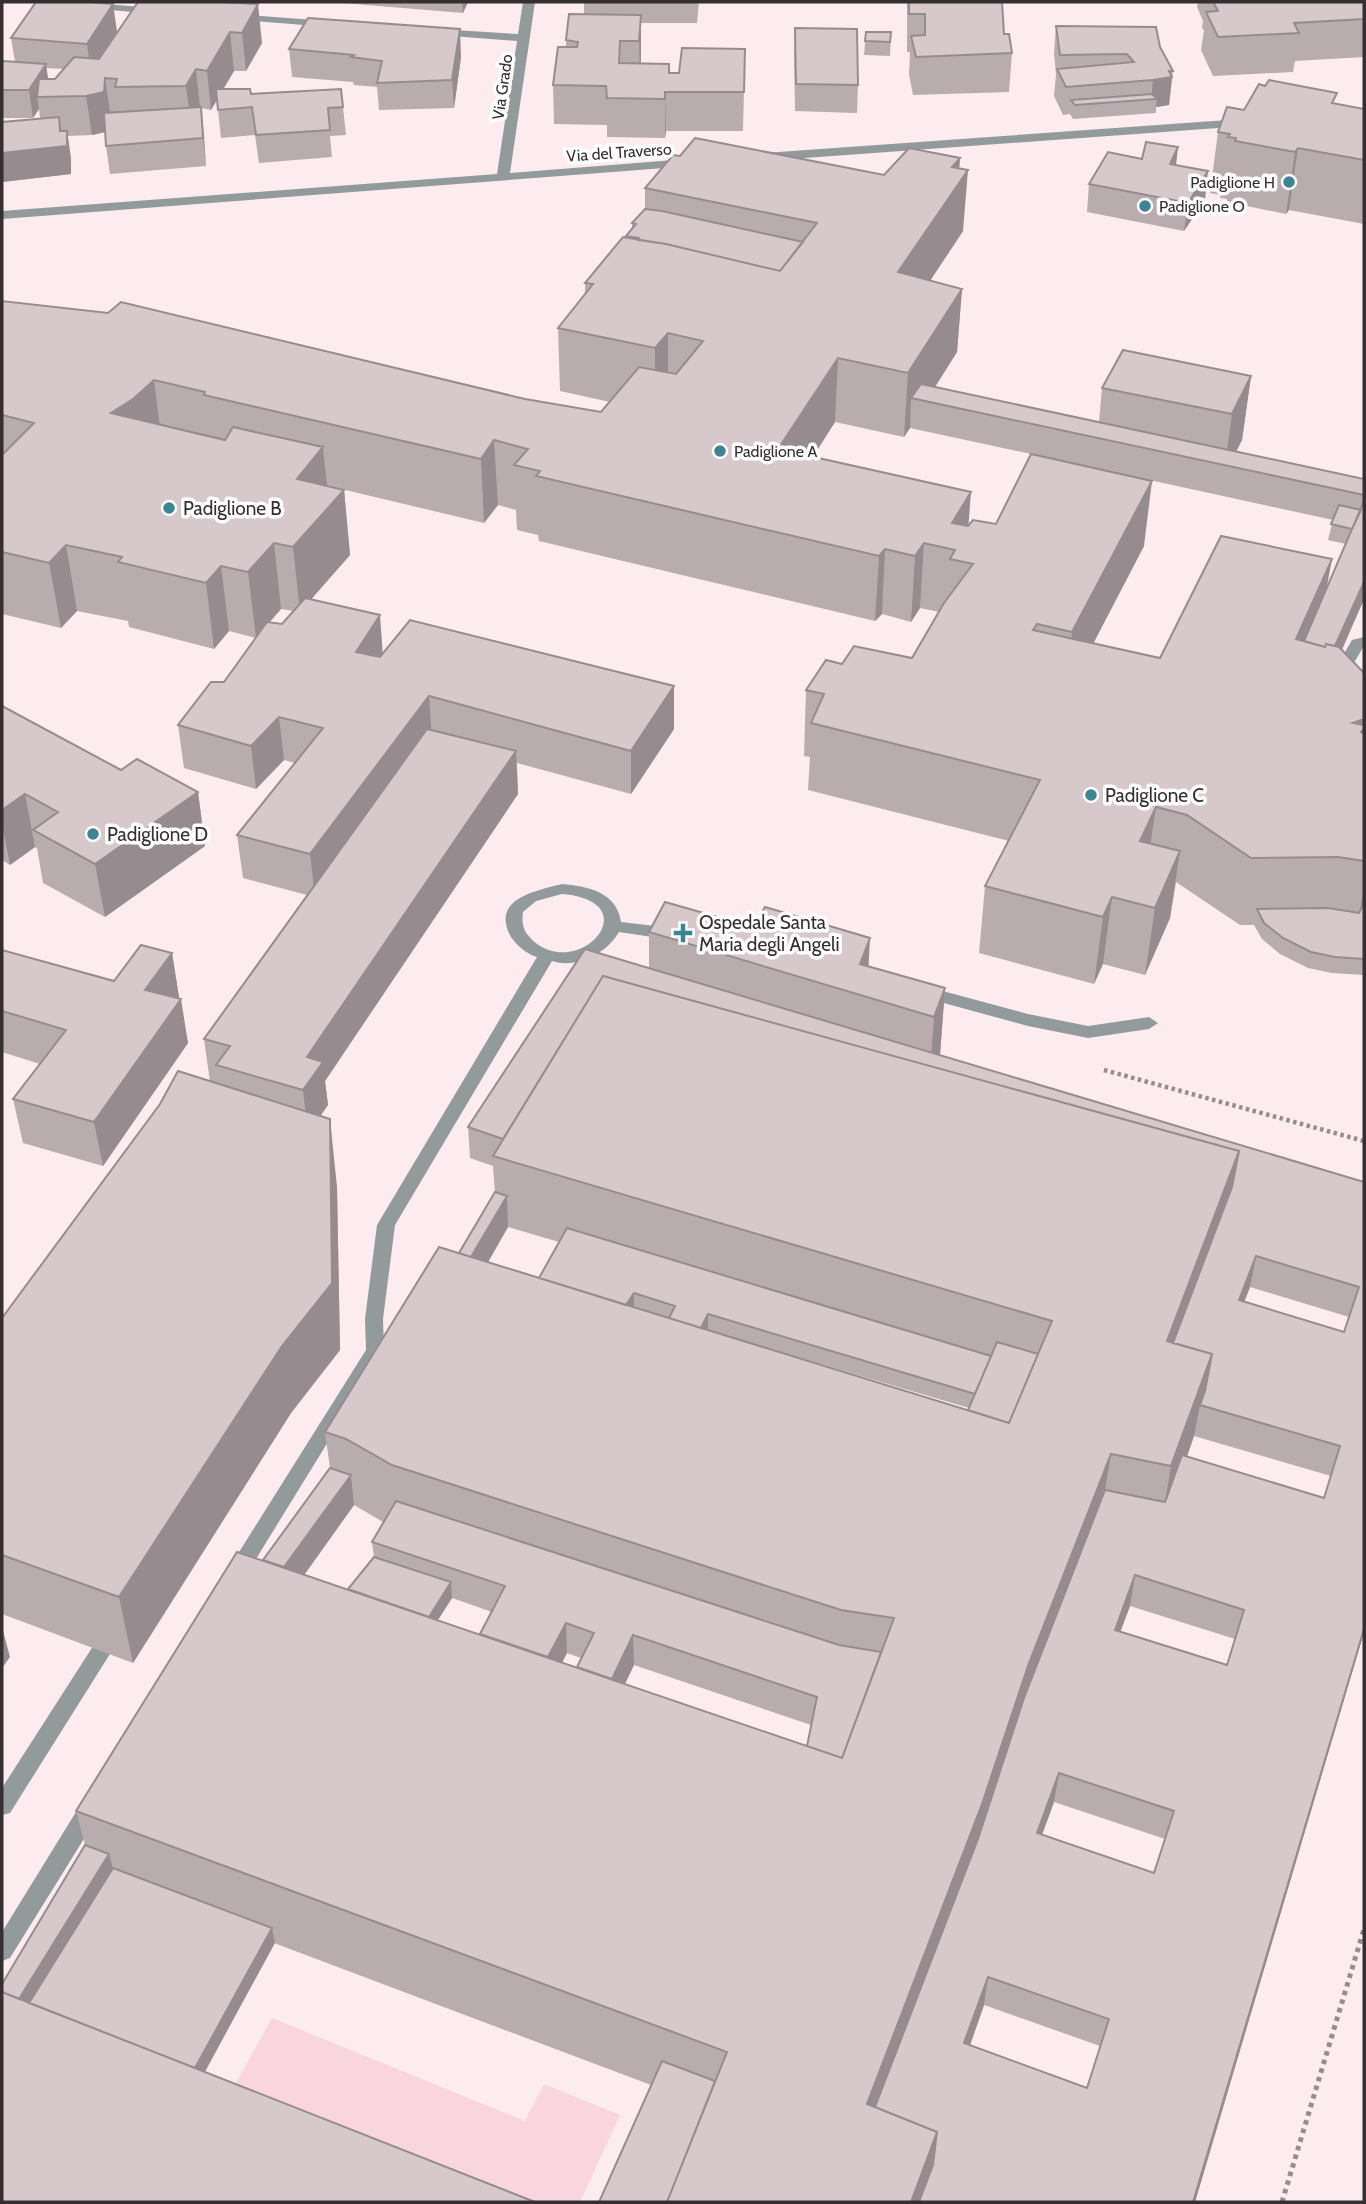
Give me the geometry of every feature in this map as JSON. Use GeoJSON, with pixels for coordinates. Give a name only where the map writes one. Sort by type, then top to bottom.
{"type":"FeatureCollection","features":[{"type":"Feature","properties":{"kind":"street","name":"Via Grado"},"geometry":{"type":"LineString","coordinates":[[503,176],[529,2]]}},
{"type":"Feature","properties":{"kind":"street"},"geometry":{"type":"LineString","coordinates":[[74,5],[170,12]]}},
{"type":"Feature","properties":{"kind":"street"},"geometry":{"type":"LineString","coordinates":[[224,16],[347,25]]}},
{"type":"Feature","properties":{"kind":"street"},"geometry":{"type":"LineString","coordinates":[[429,31],[525,38]]}},
{"type":"Feature","properties":{"kind":"street"},"geometry":{"type":"LineString","coordinates":[[752,158],[1253,122]]}},
{"type":"Feature","properties":{"kind":"street"},"geometry":{"type":"LineString","coordinates":[[932,145],[937,162]]}},
{"type":"Feature","properties":{"kind":"street","name":"Via del Traverso"},"geometry":{"type":"LineString","coordinates":[[2,215],[697,162]]}},
{"type":"Feature","properties":{"kind":"street"},"geometry":{"type":"LineString","coordinates":[[1332,689],[1357,643],[1364,641]]}},
{"type":"Feature","properties":{"kind":"street"},"geometry":{"type":"LineString","coordinates":[[562,889],[593,895],[605,904],[612,914],[613,926],[608,937],[597,947],[565,957],[547,956],[522,944],[514,934],[512,924],[514,913],[533,896],[562,889]]}},
{"type":"Feature","properties":{"kind":"street"},"geometry":{"type":"LineString","coordinates":[[613,926],[682,936]]}},
{"type":"Feature","properties":{"kind":"street"},"geometry":{"type":"LineString","coordinates":[[229,1587],[375,1351],[374,1319],[386,1225],[547,956]]}},
{"type":"Feature","properties":{"kind":"street"},"geometry":{"type":"LineString","coordinates":[[909,988],[1028,1020],[1088,1032],[1149,1023]]}},
{"type":"Feature","properties":{"kind":"street"},"geometry":{"type":"LineString","coordinates":[[2,1806],[124,1616]]}},
{"type":"Feature","properties":{"kind":"street"},"geometry":{"type":"LineString","coordinates":[[2,1951],[104,1787]]}},
{"type":"Feature","properties":{"kind":"path"},"geometry":{"type":"LineString","coordinates":[[1095,1068],[1364,1141]]}},
{"type":"Feature","properties":{"kind":"path"},"geometry":{"type":"LineString","coordinates":[[1282,2202],[1364,1929]]}},
{"type":"Feature","properties":{"kind":"shaded area"},"geometry":{"type":"Polygon","coordinates":[[[272,2018],[525,2121],[544,2084],[620,2115],[580,2202],[469,2202],[226,2101],[272,2018]]]}},
{"type":"Feature","properties":{"kind":"building"},"geometry":{"type":"Polygon","coordinates":[[[36,2],[113,4],[87,44],[11,38],[36,2]]]}},
{"type":"Feature","properties":{"kind":"building"},"geometry":{"type":"Polygon","coordinates":[[[138,2],[258,4],[242,33],[230,32],[207,71],[196,69],[186,86],[115,87],[117,79],[105,78],[104,92],[86,96],[37,97],[39,79],[55,79],[74,57],[99,59],[138,2]]]}},
{"type":"Feature","properties":{"kind":"building"},"geometry":{"type":"Polygon","coordinates":[[[909,2],[1002,2],[1004,34],[1009,34],[1012,53],[916,57],[911,36],[925,35],[925,14],[909,14],[909,2]]]}},
{"type":"Feature","properties":{"kind":"building"},"geometry":{"type":"Polygon","coordinates":[[[1213,2],[1364,2],[1364,19],[1294,23],[1299,33],[1218,37],[1206,12],[1218,11],[1213,2]]]}},
{"type":"Feature","properties":{"kind":"building"},"geometry":{"type":"Polygon","coordinates":[[[569,14],[641,15],[639,41],[620,41],[619,63],[669,64],[669,73],[679,73],[682,48],[745,49],[744,92],[665,92],[665,99],[607,98],[606,86],[553,85],[558,47],[577,47],[578,42],[566,40],[569,14]]]}},
{"type":"Feature","properties":{"kind":"building"},"geometry":{"type":"Polygon","coordinates":[[[308,18],[460,29],[452,80],[377,83],[382,61],[351,57],[354,55],[289,49],[308,18]]]}},
{"type":"Feature","properties":{"kind":"building"},"geometry":{"type":"Polygon","coordinates":[[[1056,26],[1156,27],[1160,47],[1173,71],[1169,71],[1172,77],[1066,87],[1057,69],[1134,62],[1127,54],[1060,55],[1056,26]]]}},
{"type":"Feature","properties":{"kind":"building"},"geometry":{"type":"Polygon","coordinates":[[[795,28],[857,29],[858,85],[796,84],[795,28]]]}},
{"type":"Feature","properties":{"kind":"building"},"geometry":{"type":"Polygon","coordinates":[[[866,32],[891,32],[890,42],[865,41],[866,32]]]}},
{"type":"Feature","properties":{"kind":"building"},"geometry":{"type":"Polygon","coordinates":[[[2,61],[46,64],[29,90],[2,90],[2,61]]]}},
{"type":"Feature","properties":{"kind":"building"},"geometry":{"type":"Polygon","coordinates":[[[1269,80],[1337,93],[1332,103],[1364,109],[1364,160],[1298,148],[1295,152],[1235,141],[1236,138],[1228,137],[1230,134],[1218,132],[1227,107],[1244,110],[1259,84],[1265,86],[1269,80]]]}},
{"type":"Feature","properties":{"kind":"building"},"geometry":{"type":"Polygon","coordinates":[[[216,89],[250,89],[251,94],[341,89],[343,107],[328,108],[330,130],[256,135],[252,107],[218,110],[216,89]]]}},
{"type":"Feature","properties":{"kind":"building"},"geometry":{"type":"Polygon","coordinates":[[[1152,94],[1157,99],[1075,105],[1071,100],[1152,94]]]}},
{"type":"Feature","properties":{"kind":"building"},"geometry":{"type":"Polygon","coordinates":[[[201,107],[203,138],[106,146],[104,113],[201,107]]]}},
{"type":"Feature","properties":{"kind":"building"},"geometry":{"type":"Polygon","coordinates":[[[59,117],[60,131],[67,131],[67,146],[2,153],[2,122],[59,117]]]}},
{"type":"Feature","properties":{"kind":"building"},"geometry":{"type":"Polygon","coordinates":[[[695,138],[884,175],[909,148],[960,158],[952,167],[968,170],[898,272],[962,289],[908,373],[838,358],[778,449],[971,492],[952,523],[968,526],[973,520],[996,524],[1031,454],[1152,481],[1072,632],[1037,624],[1033,630],[1160,658],[1221,536],[1332,559],[1296,639],[1325,647],[1326,644],[1339,647],[1364,673],[1364,719],[1353,723],[1364,725],[1361,732],[1364,734],[1364,861],[1338,857],[1251,858],[1187,815],[1156,807],[1140,841],[1180,851],[1155,908],[1112,897],[1103,917],[985,886],[1040,780],[811,723],[824,694],[806,690],[826,660],[842,664],[854,646],[912,658],[944,603],[973,564],[950,559],[955,550],[924,543],[915,556],[885,549],[879,556],[536,476],[540,471],[514,465],[528,449],[494,440],[481,459],[204,395],[205,392],[154,380],[133,399],[111,413],[225,440],[233,427],[323,447],[297,479],[344,490],[293,547],[274,543],[248,572],[221,566],[206,583],[118,562],[122,557],[66,545],[49,563],[2,552],[2,455],[34,423],[2,415],[2,301],[108,313],[121,302],[525,399],[601,412],[639,367],[676,374],[703,341],[668,333],[655,348],[558,328],[593,284],[585,283],[623,237],[666,244],[780,271],[817,223],[645,188],[673,155],[680,156],[695,138]]]}},
{"type":"Feature","properties":{"kind":"building"},"geometry":{"type":"Polygon","coordinates":[[[1146,142],[1178,147],[1170,164],[1208,171],[1188,203],[1089,184],[1108,152],[1142,159],[1146,142]]]}},
{"type":"Feature","properties":{"kind":"building"},"geometry":{"type":"Polygon","coordinates":[[[645,209],[803,242],[780,271],[626,236],[636,224],[632,223],[645,209]]]}},
{"type":"Feature","properties":{"kind":"building"},"geometry":{"type":"Polygon","coordinates":[[[1123,350],[1251,376],[1232,414],[1102,388],[1123,350]]]}},
{"type":"Feature","properties":{"kind":"building"},"geometry":{"type":"Polygon","coordinates":[[[921,384],[1364,479],[1364,495],[911,398],[921,384]]]}},
{"type":"Feature","properties":{"kind":"building"},"geometry":{"type":"Polygon","coordinates":[[[1364,501],[1364,582],[1335,646],[1326,644],[1325,647],[1304,641],[1364,501]]]}},
{"type":"Feature","properties":{"kind":"building"},"geometry":{"type":"Polygon","coordinates":[[[1339,505],[1361,510],[1352,529],[1331,524],[1339,505]]]}},
{"type":"Feature","properties":{"kind":"building"},"geometry":{"type":"Polygon","coordinates":[[[305,598],[380,615],[356,652],[380,657],[410,620],[674,686],[631,751],[429,696],[310,854],[237,835],[323,728],[279,717],[251,746],[178,725],[211,682],[224,682],[267,622],[282,624],[305,598]]]}},
{"type":"Feature","properties":{"kind":"building"},"geometry":{"type":"Polygon","coordinates":[[[2,706],[121,770],[137,759],[198,792],[95,864],[33,830],[58,812],[25,794],[2,810],[2,706]]]}},
{"type":"Feature","properties":{"kind":"building"},"geometry":{"type":"Polygon","coordinates":[[[427,729],[516,751],[307,1057],[323,1062],[303,1090],[216,1065],[230,1046],[204,1039],[427,729]]]}},
{"type":"Feature","properties":{"kind":"building"},"geometry":{"type":"Polygon","coordinates":[[[665,902],[753,927],[765,907],[870,938],[860,964],[945,988],[934,1017],[649,932],[665,902]]]}},
{"type":"Feature","properties":{"kind":"building"},"geometry":{"type":"Polygon","coordinates":[[[1363,905],[1364,959],[1311,952],[1283,938],[1264,923],[1257,909],[1328,908],[1359,913],[1363,905]]]}},
{"type":"Feature","properties":{"kind":"building"},"geometry":{"type":"Polygon","coordinates":[[[141,945],[172,953],[145,990],[181,999],[94,1122],[13,1099],[66,1030],[2,1011],[2,950],[114,981],[141,945]]]}},
{"type":"Feature","properties":{"kind":"building"},"geometry":{"type":"Polygon","coordinates":[[[585,949],[1364,1182],[1364,1629],[1193,2202],[919,2202],[933,2165],[937,2132],[875,2107],[978,1839],[1024,1698],[1105,1490],[1165,1502],[1182,1455],[1324,1498],[1340,1446],[1200,1405],[1212,1354],[1173,1343],[1232,1187],[1239,1151],[603,976],[503,1139],[468,1127],[585,949]],[[1256,1256],[1239,1300],[1344,1332],[1359,1287],[1256,1256]],[[1135,1575],[1115,1630],[1227,1665],[1244,1610],[1135,1575]],[[1059,1773],[1037,1833],[1154,1873],[1174,1811],[1059,1773]],[[988,1977],[964,2043],[1087,2088],[1109,2019],[988,1977]]]}},
{"type":"Feature","properties":{"kind":"building"},"geometry":{"type":"Polygon","coordinates":[[[603,976],[1239,1151],[1167,1341],[1212,1354],[1171,1466],[1111,1454],[1029,1663],[982,1804],[867,2104],[937,2132],[911,2202],[667,2202],[727,2052],[76,1811],[237,1552],[842,1758],[894,1618],[841,1610],[392,1465],[346,1439],[325,1432],[439,1247],[1009,1423],[1052,1321],[493,1156],[603,976]]]}},
{"type":"Feature","properties":{"kind":"building"},"geometry":{"type":"Polygon","coordinates":[[[178,1071],[330,1119],[332,1283],[282,1346],[119,1597],[2,1555],[2,1318],[160,1104],[178,1071]]]}},
{"type":"Feature","properties":{"kind":"building"},"geometry":{"type":"Polygon","coordinates":[[[495,1192],[507,1196],[471,1257],[459,1253],[495,1192]]]}},
{"type":"Feature","properties":{"kind":"building"},"geometry":{"type":"Polygon","coordinates":[[[567,1228],[991,1356],[975,1394],[708,1314],[701,1328],[669,1318],[675,1306],[634,1293],[626,1305],[539,1278],[567,1228]]]}},
{"type":"Feature","properties":{"kind":"building"},"geometry":{"type":"Polygon","coordinates":[[[997,1342],[1038,1354],[1009,1423],[968,1410],[997,1342]]]}},
{"type":"Feature","properties":{"kind":"building"},"geometry":{"type":"Polygon","coordinates":[[[330,1468],[351,1475],[284,1567],[263,1560],[330,1468]]]}},
{"type":"Feature","properties":{"kind":"building"},"geometry":{"type":"Polygon","coordinates":[[[396,1501],[839,1645],[881,1652],[842,1758],[807,1746],[817,1697],[633,1635],[612,1679],[577,1667],[594,1633],[566,1623],[548,1657],[480,1634],[505,1586],[372,1542],[396,1501]]]}},
{"type":"Feature","properties":{"kind":"building"},"geometry":{"type":"Polygon","coordinates":[[[374,1557],[451,1582],[429,1617],[348,1589],[374,1557]]]}},
{"type":"Feature","properties":{"kind":"building"},"geometry":{"type":"Polygon","coordinates":[[[85,1845],[109,1854],[19,1999],[2,1992],[2,1984],[85,1845]]]}},
{"type":"Feature","properties":{"kind":"building"},"geometry":{"type":"Polygon","coordinates":[[[113,1868],[272,1928],[195,2068],[29,2003],[113,1868]]]}},
{"type":"Feature","properties":{"kind":"building"},"geometry":{"type":"Polygon","coordinates":[[[2,1992],[535,2202],[2,2202],[2,1992]]]}},
{"type":"Feature","properties":{"kind":"building"},"geometry":{"type":"Polygon","coordinates":[[[662,2061],[715,2081],[667,2202],[599,2202],[662,2061]]]}},
{"type":"Feature","properties":{"kind":"place","name":"Padiglione H"},"geometry":{"type":"Point","coordinates":[1289,182]}},
{"type":"Feature","properties":{"kind":"place","name":"Padiglione O"},"geometry":{"type":"Point","coordinates":[1145,206]}},
{"type":"Feature","properties":{"kind":"place","name":"Padiglione A"},"geometry":{"type":"Point","coordinates":[720,451]}},
{"type":"Feature","properties":{"kind":"place","name":"Padiglione B"},"geometry":{"type":"Point","coordinates":[169,508]}},
{"type":"Feature","properties":{"kind":"place","name":"Padiglione C"},"geometry":{"type":"Point","coordinates":[1091,795]}},
{"type":"Feature","properties":{"kind":"place","name":"Padiglione D"},"geometry":{"type":"Point","coordinates":[93,834]}},
{"type":"Feature","properties":{"kind":"place","name":"Ospedale Santa Maria degli Angeli"},"geometry":{"type":"Point","coordinates":[683,933]}}]}
